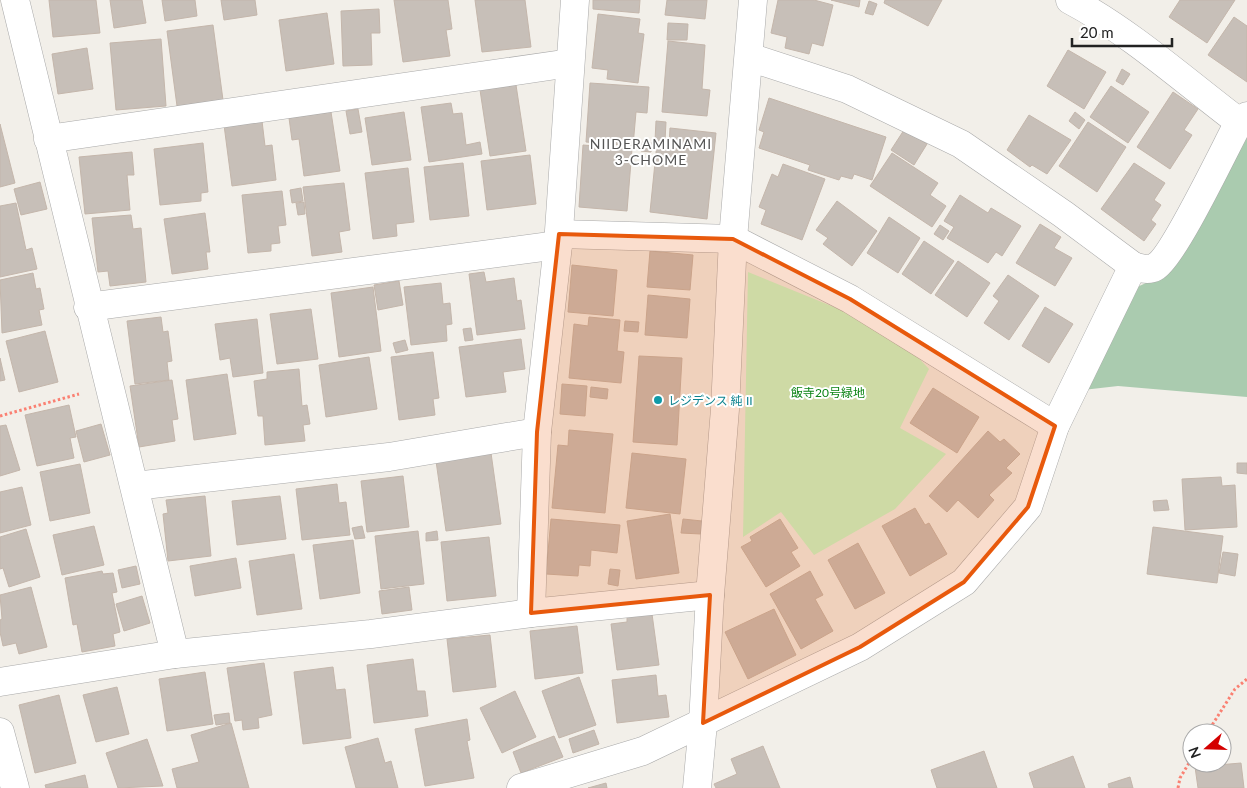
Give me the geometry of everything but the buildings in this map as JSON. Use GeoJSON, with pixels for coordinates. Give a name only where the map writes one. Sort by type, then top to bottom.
{"type":"FeatureCollection","features":[{"type":"Feature","properties":{"kind":"street"},"geometry":{"type":"LineString","coordinates":[[15,0],[88,307],[135,486],[175,654]]}},
{"type":"Feature","properties":{"kind":"street"},"geometry":{"type":"LineString","coordinates":[[531,613],[537,432],[558,240],[575,0]]}},
{"type":"Feature","properties":{"kind":"street"},"geometry":{"type":"LineString","coordinates":[[697,788],[704,723],[710,595],[725,409],[733,239],[753,0]]}},
{"type":"Feature","properties":{"kind":"street"},"geometry":{"type":"LineString","coordinates":[[749,57],[847,89],[961,144],[1063,214],[1133,266],[1143,269],[1158,266],[1176,241],[1243,119],[1085,8],[1070,0]]}},
{"type":"Feature","properties":{"kind":"street"},"geometry":{"type":"LineString","coordinates":[[48,139],[570,63]]}},
{"type":"Feature","properties":{"kind":"street"},"geometry":{"type":"LineString","coordinates":[[88,307],[558,240],[733,239],[850,299],[1055,426]]}},
{"type":"Feature","properties":{"kind":"street"},"geometry":{"type":"LineString","coordinates":[[521,788],[643,751],[704,723],[860,647],[964,582],[1028,507],[1055,426],[1133,266]]}},
{"type":"Feature","properties":{"kind":"street"},"geometry":{"type":"LineString","coordinates":[[135,486],[389,458],[537,432]]}},
{"type":"Feature","properties":{"kind":"street"},"geometry":{"type":"LineString","coordinates":[[0,682],[175,654],[371,634],[531,613],[710,595]]}},
{"type":"Feature","properties":{"kind":"street"},"geometry":{"type":"LineString","coordinates":[[0,732],[15,788]]}},
{"type":"Feature","properties":{"kind":"path"},"geometry":{"type":"LineString","coordinates":[[0,416],[108,384]]}},
{"type":"Feature","properties":{"kind":"path"},"geometry":{"type":"LineString","coordinates":[[1213,723],[1235,689],[1247,679]]}},
{"type":"Feature","properties":{"kind":"path"},"geometry":{"type":"LineString","coordinates":[[1178,788],[1183,773]]}},
{"type":"Feature","properties":{"kind":"highlighted area"},"geometry":{"type":"Polygon","coordinates":[[[559,234],[733,239],[850,299],[1055,426],[1028,507],[964,582],[860,647],[703,723],[710,595],[531,613],[537,432],[559,234]]]}},
{"type":"Feature","properties":{"kind":"green space"},"geometry":{"type":"Polygon","coordinates":[[[1247,135],[1247,397],[1118,386],[1083,390],[1135,288],[1159,277],[1247,135]]]}},
{"type":"Feature","properties":{"kind":"green space","name":"飯寺20号緑地"},"geometry":{"type":"Polygon","coordinates":[[[748,272],[861,318],[909,348],[929,369],[900,428],[946,454],[895,509],[814,555],[781,512],[743,537],[748,272]]]}},
{"type":"Feature","properties":{"kind":"place","name":"レジデンス 純 II"},"geometry":{"type":"Point","coordinates":[658,400]}},
{"type":"Feature","properties":{"kind":"district","name":"NIIDERAMINAMI 3-CHOME"},"geometry":{"type":"Point","coordinates":[651,152]}}]}
